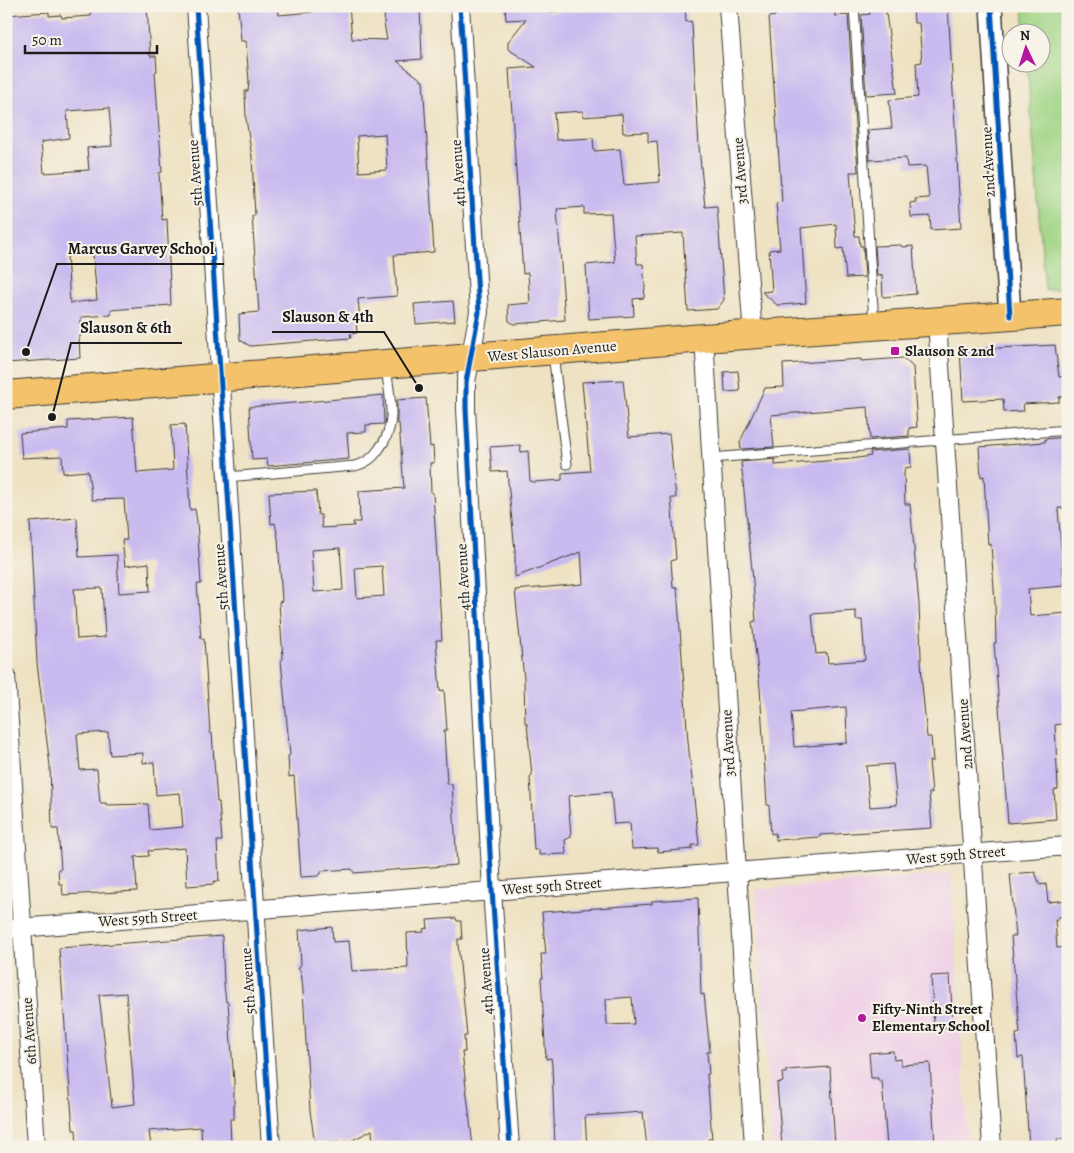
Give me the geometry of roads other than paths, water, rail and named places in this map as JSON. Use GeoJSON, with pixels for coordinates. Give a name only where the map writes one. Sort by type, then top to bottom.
{"type":"FeatureCollection","features":[{"type":"Feature","properties":{"kind":"main road","name":"West Slauson Avenue"},"geometry":{"type":"LineString","coordinates":[[6,395],[704,338],[1068,312]]}},
{"type":"Feature","properties":{"kind":"street","name":"5th Avenue"},"geometry":{"type":"LineString","coordinates":[[196,6],[271,1147]]}},
{"type":"Feature","properties":{"kind":"street","name":"4th Avenue"},"geometry":{"type":"LineString","coordinates":[[460,6],[479,312],[466,382],[466,409],[492,890],[510,1147]]}},
{"type":"Feature","properties":{"kind":"street","name":"3rd Avenue"},"geometry":{"type":"LineString","coordinates":[[728,6],[753,335]]}},
{"type":"Feature","properties":{"kind":"street","name":"2nd Avenue"},"geometry":{"type":"LineString","coordinates":[[991,6],[1010,316]]}},
{"type":"Feature","properties":{"kind":"street","name":"2nd Avenue"},"geometry":{"type":"LineString","coordinates":[[938,321],[992,1147]]}},
{"type":"Feature","properties":{"kind":"street","name":"3rd Avenue"},"geometry":{"type":"LineString","coordinates":[[704,338],[754,1147]]}},
{"type":"Feature","properties":{"kind":"street","name":"6th Avenue"},"geometry":{"type":"LineString","coordinates":[[6,675],[14,928],[36,1147]]}},
{"type":"Feature","properties":{"kind":"street","name":"West 59th Street"},"geometry":{"type":"LineString","coordinates":[[14,928],[1068,846]]}},
{"type":"Feature","properties":{"kind":"lane"},"geometry":{"type":"LineString","coordinates":[[854,6],[874,326]]}},
{"type":"Feature","properties":{"kind":"lane"},"geometry":{"type":"LineString","coordinates":[[553,351],[568,464]]}},
{"type":"Feature","properties":{"kind":"lane"},"geometry":{"type":"LineString","coordinates":[[227,477],[354,466],[368,461],[382,446],[391,428],[386,364]]}},
{"type":"Feature","properties":{"kind":"lane"},"geometry":{"type":"LineString","coordinates":[[711,458],[1068,430]]}},
{"type":"Feature","properties":{"kind":"place","name":"Slauson & 2nd"},"geometry":{"type":"Point","coordinates":[895,351]}},
{"type":"Feature","properties":{"kind":"place","name":"Marcus Garvey School"},"geometry":{"type":"Point","coordinates":[26,352]}},
{"type":"Feature","properties":{"kind":"place","name":"Slauson & 4th"},"geometry":{"type":"Point","coordinates":[419,388]}},
{"type":"Feature","properties":{"kind":"place","name":"Slauson & 6th"},"geometry":{"type":"Point","coordinates":[52,417]}},
{"type":"Feature","properties":{"kind":"place","name":"Fifty-Ninth Street Elementary School"},"geometry":{"type":"Point","coordinates":[862,1018]}}]}
